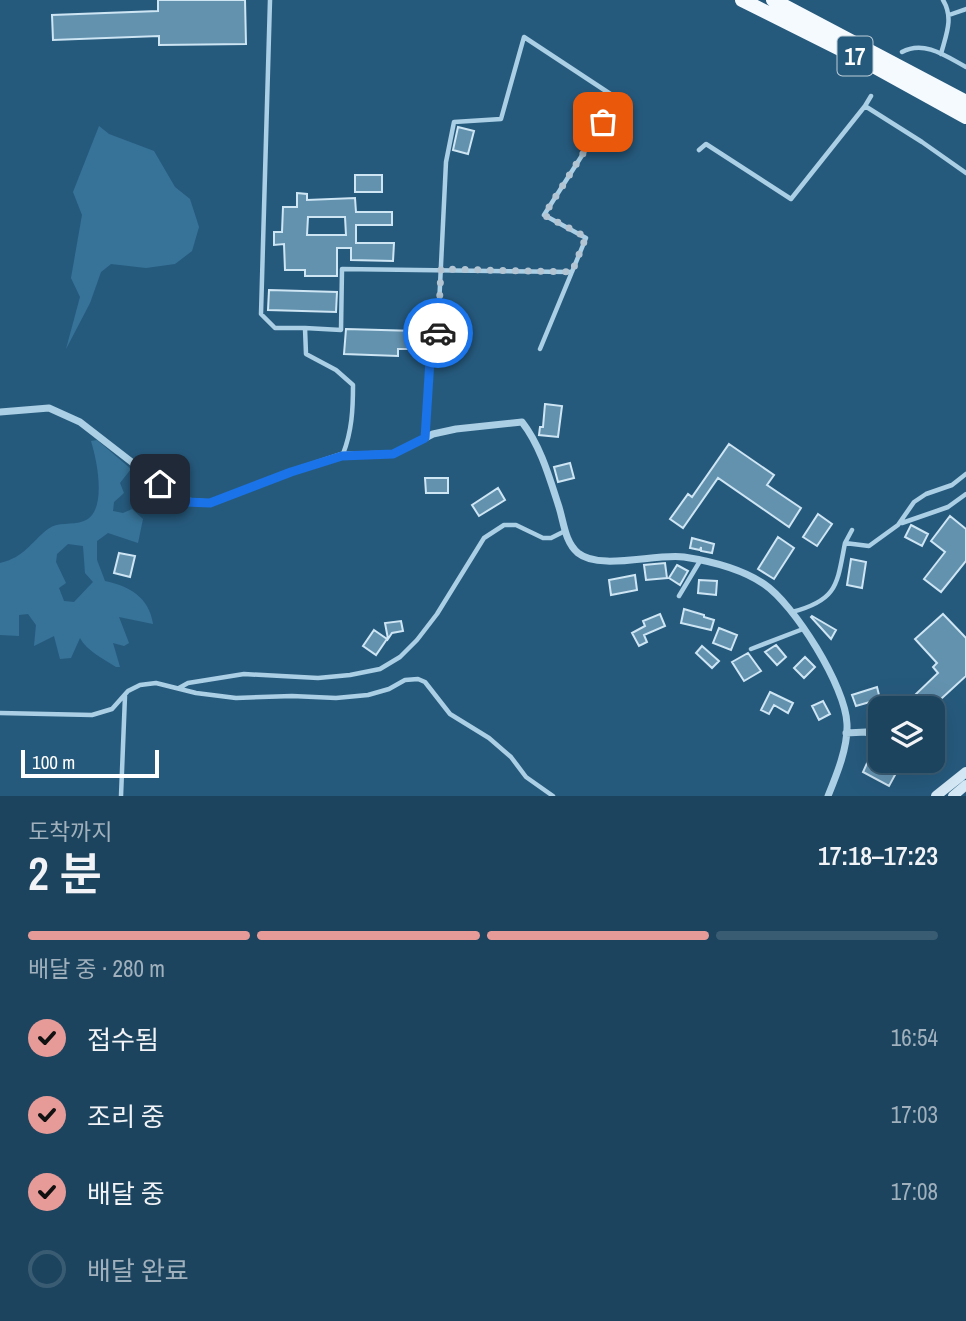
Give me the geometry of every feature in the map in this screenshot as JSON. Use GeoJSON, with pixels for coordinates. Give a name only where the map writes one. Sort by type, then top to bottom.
{"type":"FeatureCollection","features":[{"type":"Feature","properties":{"kind":"highway","name":"17"},"geometry":{"type":"LineString","coordinates":[[742,0],[860,59],[966,117]]}},
{"type":"Feature","properties":{"kind":"highway","name":"17"},"geometry":{"type":"LineString","coordinates":[[772,0],[963,100]]}},
{"type":"Feature","properties":{"kind":"main road"},"geometry":{"type":"LineString","coordinates":[[936,796],[965,776]]}},
{"type":"Feature","properties":{"kind":"main road"},"geometry":{"type":"LineString","coordinates":[[953,796],[965,776]]}},
{"type":"Feature","properties":{"kind":"street"},"geometry":{"type":"LineString","coordinates":[[0,412],[49,408],[80,422],[186,502],[210,503],[342,456],[393,454],[425,438],[456,429],[522,422],[531,434],[541,457],[566,536],[579,554],[602,561],[682,556],[737,570],[764,584],[783,601],[836,681],[843,703],[847,724],[844,746],[828,796]]}},
{"type":"Feature","properties":{"kind":"street"},"geometry":{"type":"LineString","coordinates":[[846,733],[868,733]]}},
{"type":"Feature","properties":{"kind":"lane"},"geometry":{"type":"LineString","coordinates":[[270,0],[261,314],[275,328],[341,330],[342,269],[572,272]]}},
{"type":"Feature","properties":{"kind":"lane"},"geometry":{"type":"LineString","coordinates":[[941,54],[949,25],[948,9],[943,0]]}},
{"type":"Feature","properties":{"kind":"lane"},"geometry":{"type":"LineString","coordinates":[[949,15],[966,9]]}},
{"type":"Feature","properties":{"kind":"lane"},"geometry":{"type":"LineString","coordinates":[[425,438],[430,360],[438,346],[446,162],[454,122],[501,119],[524,37],[618,99],[544,215],[586,237],[540,349]]}},
{"type":"Feature","properties":{"kind":"lane"},"geometry":{"type":"LineString","coordinates":[[902,52],[919,46],[966,66]]}},
{"type":"Feature","properties":{"kind":"lane"},"geometry":{"type":"LineString","coordinates":[[699,150],[706,144],[791,199],[871,96]]}},
{"type":"Feature","properties":{"kind":"lane"},"geometry":{"type":"LineString","coordinates":[[865,106],[966,173]]}},
{"type":"Feature","properties":{"kind":"lane"},"geometry":{"type":"LineString","coordinates":[[305,328],[306,354],[336,370],[353,385],[353,414],[349,439],[342,456]]}},
{"type":"Feature","properties":{"kind":"lane"},"geometry":{"type":"LineString","coordinates":[[898,525],[914,502],[926,494],[952,485],[966,474]]}},
{"type":"Feature","properties":{"kind":"lane"},"geometry":{"type":"LineString","coordinates":[[845,543],[869,546],[907,519],[948,507],[966,494]]}},
{"type":"Feature","properties":{"kind":"lane"},"geometry":{"type":"LineString","coordinates":[[179,688],[188,683],[244,674],[318,678],[349,676],[380,669],[400,657],[417,640],[437,614],[484,538],[504,526],[516,525],[543,538],[551,538],[565,531]]}},
{"type":"Feature","properties":{"kind":"lane"},"geometry":{"type":"LineString","coordinates":[[791,612],[820,602],[832,591],[837,583],[845,543],[852,530]]}},
{"type":"Feature","properties":{"kind":"lane"},"geometry":{"type":"LineString","coordinates":[[679,596],[700,561]]}},
{"type":"Feature","properties":{"kind":"lane"},"geometry":{"type":"LineString","coordinates":[[751,649],[803,629]]}},
{"type":"Feature","properties":{"kind":"lane"},"geometry":{"type":"LineString","coordinates":[[0,713],[92,715],[112,709],[125,695],[140,685],[156,683],[195,693],[236,698],[336,698],[368,695],[389,689],[405,680],[418,679],[425,682],[450,714],[489,738],[511,757],[526,777],[553,796]]}},
{"type":"Feature","properties":{"kind":"lane"},"geometry":{"type":"LineString","coordinates":[[121,796],[125,695]]}},
{"type":"Feature","properties":{"kind":"shaded area"},"geometry":{"type":"Polygon","coordinates":[[[99,126],[109,134],[154,151],[175,187],[190,199],[199,227],[192,251],[175,264],[146,268],[111,264],[101,272],[90,303],[66,349],[80,297],[71,278],[82,215],[73,192],[99,126]]]}},
{"type":"Feature","properties":{"kind":"shaded area"},"geometry":{"type":"Polygon","coordinates":[[[97,440],[131,469],[120,483],[124,493],[114,502],[113,511],[123,513],[132,509],[143,519],[138,543],[108,533],[97,541],[97,560],[105,581],[136,594],[147,607],[153,624],[119,617],[129,643],[124,646],[113,643],[120,667],[96,654],[80,638],[71,658],[60,659],[54,636],[34,646],[36,625],[28,614],[19,615],[19,636],[0,635],[0,563],[21,553],[52,527],[84,521],[96,507],[99,485],[91,441],[97,440]],[[68,544],[57,554],[56,562],[66,583],[59,588],[64,601],[74,602],[93,582],[85,573],[83,546],[68,544]]]}},
{"type":"Feature","properties":{"kind":"building"},"geometry":{"type":"Polygon","coordinates":[[[158,0],[245,0],[246,44],[159,45],[159,36],[53,40],[52,15],[158,11],[158,0]]]}},
{"type":"Feature","properties":{"kind":"building"},"geometry":{"type":"Polygon","coordinates":[[[458,127],[474,131],[468,154],[453,150],[458,127]]]}},
{"type":"Feature","properties":{"kind":"building"},"geometry":{"type":"Polygon","coordinates":[[[355,175],[382,175],[382,192],[355,192],[355,175]]]}},
{"type":"Feature","properties":{"kind":"building"},"geometry":{"type":"Polygon","coordinates":[[[297,193],[307,194],[307,200],[355,198],[356,212],[392,212],[392,225],[356,225],[356,243],[394,243],[393,261],[351,260],[351,248],[337,248],[337,276],[305,276],[305,270],[285,270],[284,244],[274,245],[274,232],[282,232],[283,207],[297,207],[297,193]],[[308,217],[307,235],[346,235],[345,217],[308,217]]]}},
{"type":"Feature","properties":{"kind":"building"},"geometry":{"type":"Polygon","coordinates":[[[269,290],[337,292],[336,312],[268,310],[269,290]]]}},
{"type":"Feature","properties":{"kind":"building"},"geometry":{"type":"Polygon","coordinates":[[[346,329],[416,331],[415,349],[398,349],[398,356],[344,354],[346,329]]]}},
{"type":"Feature","properties":{"kind":"building"},"geometry":{"type":"Polygon","coordinates":[[[545,404],[562,406],[558,437],[539,435],[540,427],[543,427],[545,404]]]}},
{"type":"Feature","properties":{"kind":"building"},"geometry":{"type":"Polygon","coordinates":[[[729,444],[774,475],[767,485],[801,508],[789,527],[718,478],[683,528],[670,519],[688,494],[692,497],[729,444]]]}},
{"type":"Feature","properties":{"kind":"building"},"geometry":{"type":"Polygon","coordinates":[[[570,463],[574,478],[558,482],[554,467],[570,463]]]}},
{"type":"Feature","properties":{"kind":"building"},"geometry":{"type":"Polygon","coordinates":[[[425,478],[448,478],[448,493],[426,493],[425,478]]]}},
{"type":"Feature","properties":{"kind":"building"},"geometry":{"type":"Polygon","coordinates":[[[498,488],[505,500],[479,516],[472,505],[498,488]]]}},
{"type":"Feature","properties":{"kind":"building"},"geometry":{"type":"Polygon","coordinates":[[[818,514],[832,524],[817,546],[803,537],[818,514]]]}},
{"type":"Feature","properties":{"kind":"building"},"geometry":{"type":"Polygon","coordinates":[[[950,516],[966,529],[966,561],[941,592],[924,579],[945,552],[931,541],[950,516]]]}},
{"type":"Feature","properties":{"kind":"building"},"geometry":{"type":"Polygon","coordinates":[[[911,525],[928,534],[922,546],[905,537],[911,525]]]}},
{"type":"Feature","properties":{"kind":"building"},"geometry":{"type":"Polygon","coordinates":[[[778,537],[794,548],[774,579],[758,569],[778,537]]]}},
{"type":"Feature","properties":{"kind":"building"},"geometry":{"type":"Polygon","coordinates":[[[692,538],[714,544],[712,553],[701,551],[701,547],[700,550],[690,548],[692,538]]]}},
{"type":"Feature","properties":{"kind":"building"},"geometry":{"type":"Polygon","coordinates":[[[119,553],[135,556],[130,577],[114,573],[119,553]]]}},
{"type":"Feature","properties":{"kind":"building"},"geometry":{"type":"Polygon","coordinates":[[[851,559],[866,562],[862,588],[847,585],[851,559]]]}},
{"type":"Feature","properties":{"kind":"building"},"geometry":{"type":"Polygon","coordinates":[[[665,563],[667,578],[646,580],[644,565],[665,563]]]}},
{"type":"Feature","properties":{"kind":"building"},"geometry":{"type":"Polygon","coordinates":[[[677,565],[688,571],[680,585],[669,578],[677,565]]]}},
{"type":"Feature","properties":{"kind":"building"},"geometry":{"type":"Polygon","coordinates":[[[635,575],[637,590],[611,595],[609,580],[635,575]]]}},
{"type":"Feature","properties":{"kind":"building"},"geometry":{"type":"Polygon","coordinates":[[[699,580],[717,581],[716,595],[698,593],[699,580]]]}},
{"type":"Feature","properties":{"kind":"building"},"geometry":{"type":"Polygon","coordinates":[[[684,609],[714,620],[711,630],[681,623],[684,609]]]}},
{"type":"Feature","properties":{"kind":"building"},"geometry":{"type":"Polygon","coordinates":[[[660,614],[665,626],[644,635],[647,642],[639,646],[632,633],[645,626],[643,621],[660,614]]]}},
{"type":"Feature","properties":{"kind":"building"},"geometry":{"type":"Polygon","coordinates":[[[943,614],[966,638],[966,676],[944,696],[916,694],[938,673],[933,667],[937,663],[915,639],[943,614]]]}},
{"type":"Feature","properties":{"kind":"building"},"geometry":{"type":"Polygon","coordinates":[[[811,617],[836,630],[831,639],[811,617]]]}},
{"type":"Feature","properties":{"kind":"building"},"geometry":{"type":"Polygon","coordinates":[[[401,621],[403,631],[392,633],[388,639],[385,623],[401,621]]]}},
{"type":"Feature","properties":{"kind":"building"},"geometry":{"type":"Polygon","coordinates":[[[719,628],[737,635],[731,650],[713,643],[719,628]]]}},
{"type":"Feature","properties":{"kind":"building"},"geometry":{"type":"Polygon","coordinates":[[[374,630],[387,639],[376,655],[363,646],[374,630]]]}},
{"type":"Feature","properties":{"kind":"building"},"geometry":{"type":"Polygon","coordinates":[[[776,645],[786,657],[777,665],[765,652],[776,645]]]}},
{"type":"Feature","properties":{"kind":"building"},"geometry":{"type":"Polygon","coordinates":[[[702,646],[719,661],[712,668],[696,653],[702,646]]]}},
{"type":"Feature","properties":{"kind":"building"},"geometry":{"type":"Polygon","coordinates":[[[748,653],[761,671],[744,681],[732,662],[748,653]]]}},
{"type":"Feature","properties":{"kind":"building"},"geometry":{"type":"Polygon","coordinates":[[[805,657],[815,667],[804,678],[794,668],[805,657]]]}},
{"type":"Feature","properties":{"kind":"building"},"geometry":{"type":"Polygon","coordinates":[[[877,687],[879,696],[868,696],[868,702],[856,706],[852,695],[877,687]]]}},
{"type":"Feature","properties":{"kind":"building"},"geometry":{"type":"Polygon","coordinates":[[[770,692],[793,703],[788,713],[774,705],[769,714],[761,710],[770,692]]]}},
{"type":"Feature","properties":{"kind":"building"},"geometry":{"type":"Polygon","coordinates":[[[823,701],[830,714],[819,720],[812,706],[823,701]]]}},
{"type":"Feature","properties":{"kind":"building"},"geometry":{"type":"Polygon","coordinates":[[[868,761],[868,773],[895,775],[889,786],[863,772],[868,761]]]}},
{"type":"Feature","properties":{"kind":"way so far"},"geometry":{"type":"LineString","coordinates":[[438,333],[441,269],[572,272],[586,237],[544,215],[603,122]]}},
{"type":"Feature","properties":{"kind":"route"},"geometry":{"type":"LineString","coordinates":[[160,484],[186,502],[210,503],[342,456],[393,454],[425,438],[430,360],[438,346],[438,333]]}}]}
